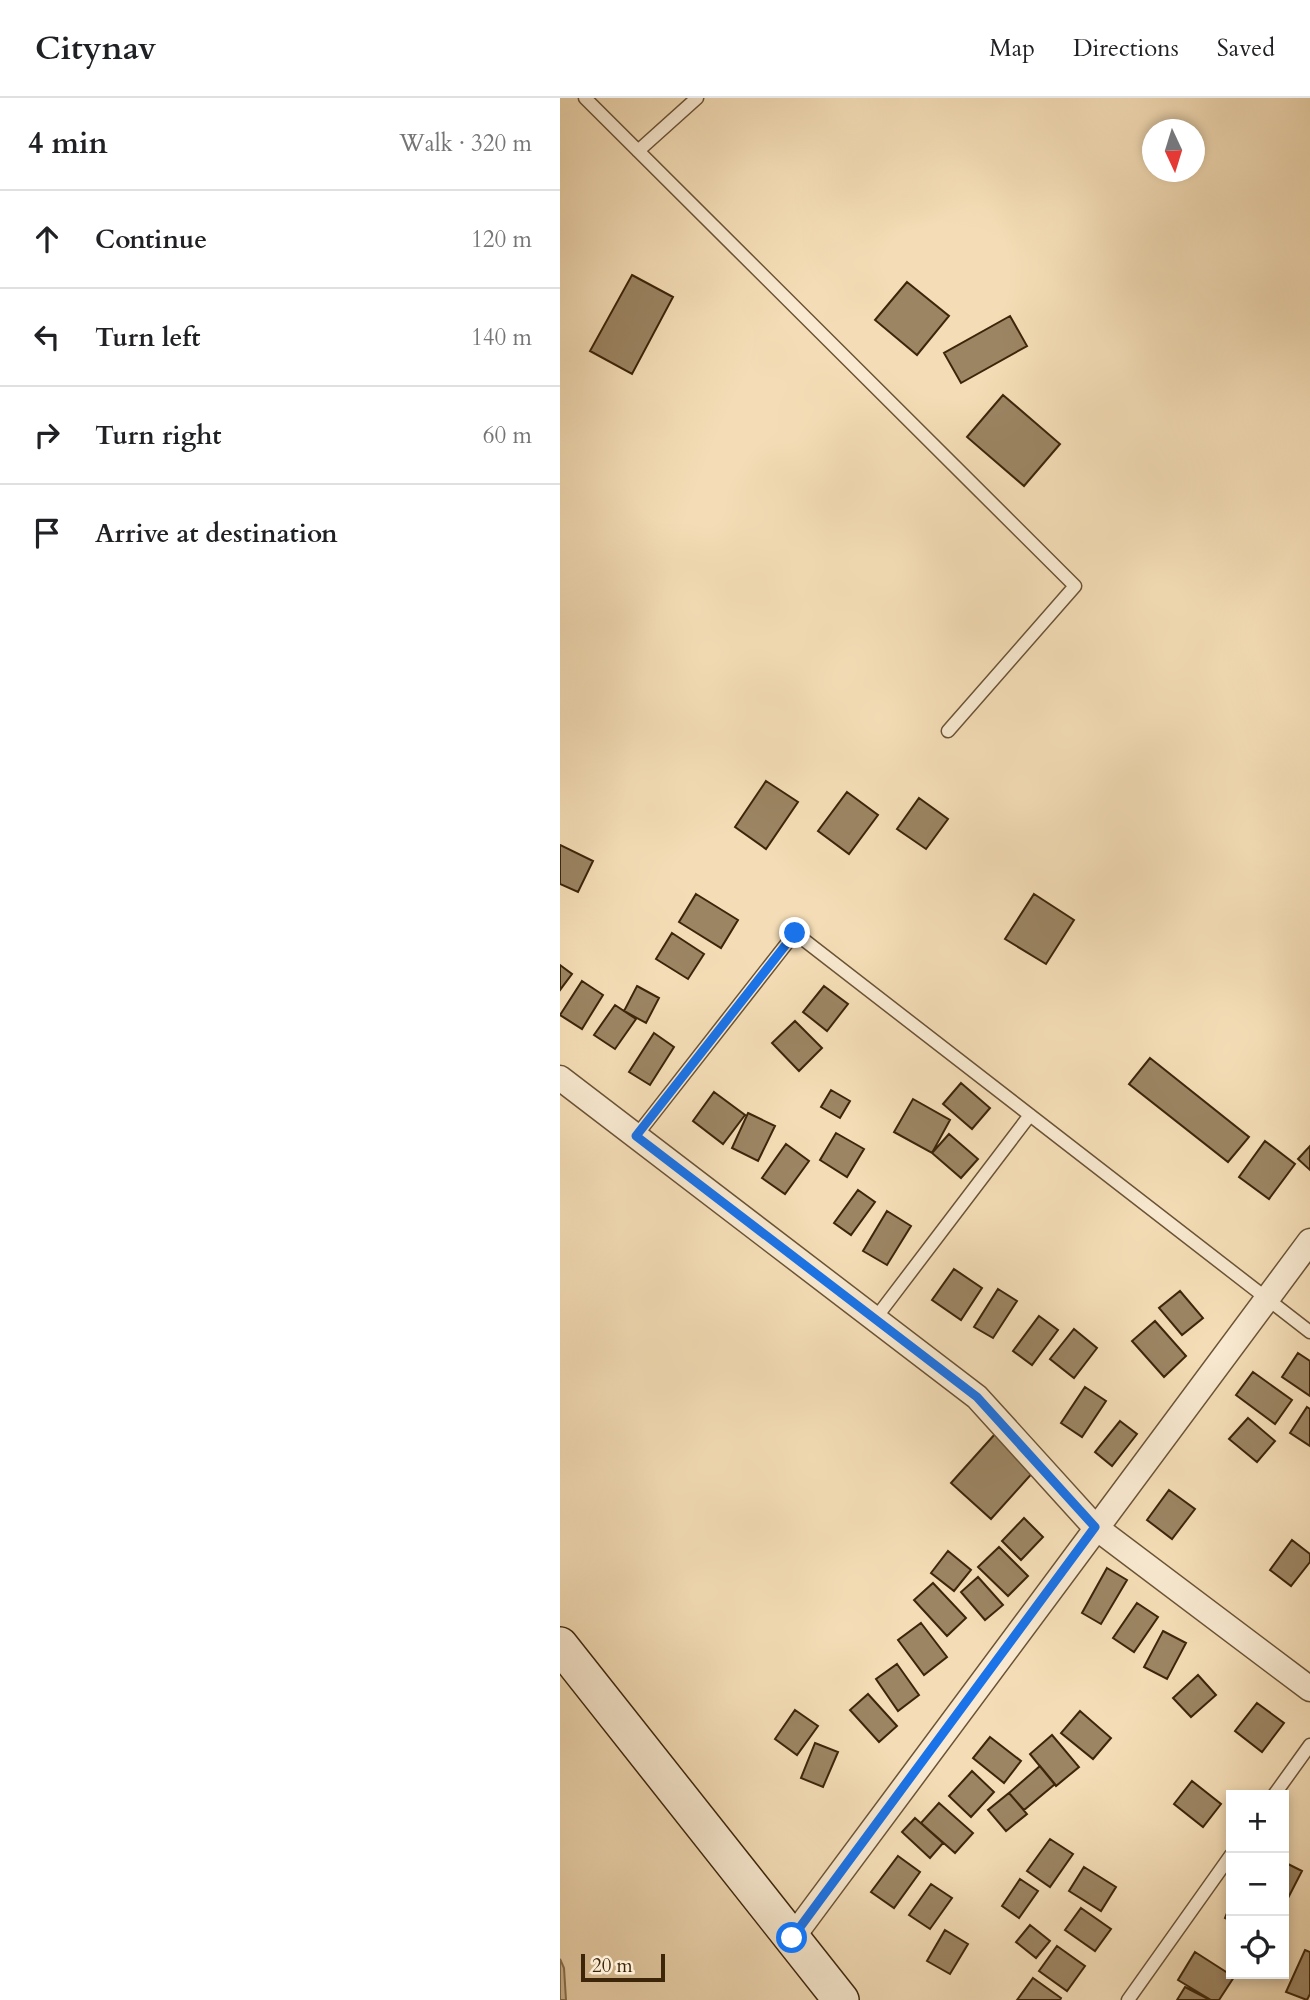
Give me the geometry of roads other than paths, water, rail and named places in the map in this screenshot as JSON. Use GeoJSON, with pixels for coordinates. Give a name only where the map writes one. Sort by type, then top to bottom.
{"type":"FeatureCollection","features":[{"type":"Feature","properties":{"kind":"main road"},"geometry":{"type":"LineString","coordinates":[[560,1645],[841,2000]]}},
{"type":"Feature","properties":{"kind":"street"},"geometry":{"type":"LineString","coordinates":[[560,1078],[977,1397],[1095,1527],[1310,1689]]}},
{"type":"Feature","properties":{"kind":"street"},"geometry":{"type":"LineString","coordinates":[[792,1938],[1310,1241]]}},
{"type":"Feature","properties":{"kind":"lane"},"geometry":{"type":"LineString","coordinates":[[585,98],[1075,586],[948,731]]}},
{"type":"Feature","properties":{"kind":"lane"},"geometry":{"type":"LineString","coordinates":[[638,151],[697,98]]}},
{"type":"Feature","properties":{"kind":"lane"},"geometry":{"type":"LineString","coordinates":[[636,1136],[795,933],[1310,1332]]}},
{"type":"Feature","properties":{"kind":"lane"},"geometry":{"type":"LineString","coordinates":[[876,1319],[1030,1115]]}},
{"type":"Feature","properties":{"kind":"lane"},"geometry":{"type":"LineString","coordinates":[[1278,1790],[1310,1745]]}},
{"type":"Feature","properties":{"kind":"lane"},"geometry":{"type":"LineString","coordinates":[[1128,2000],[1226,1862]]}}]}
